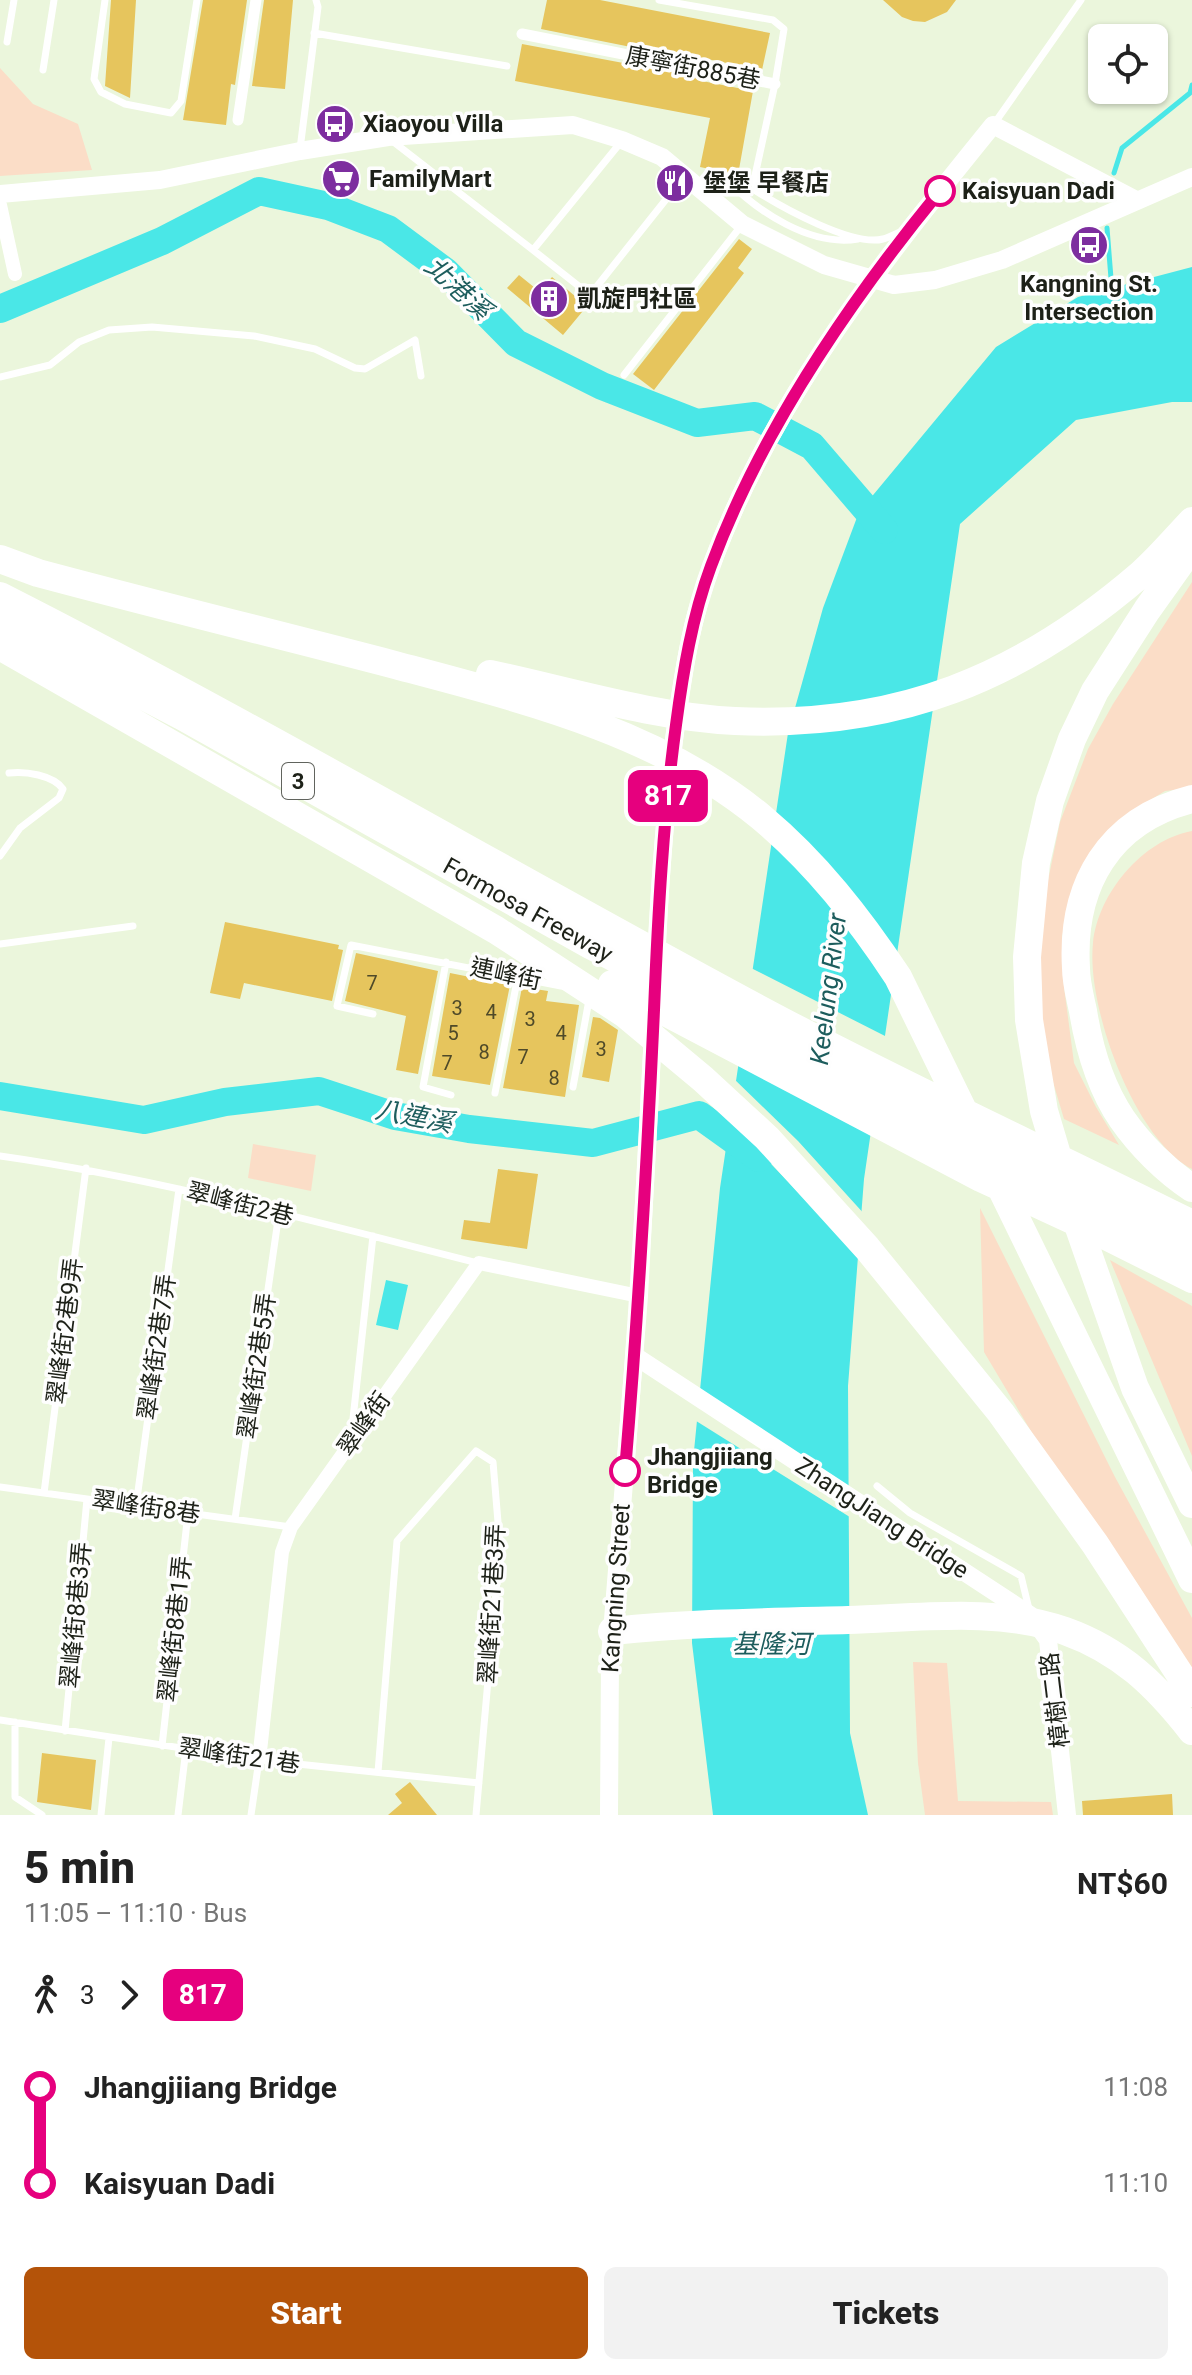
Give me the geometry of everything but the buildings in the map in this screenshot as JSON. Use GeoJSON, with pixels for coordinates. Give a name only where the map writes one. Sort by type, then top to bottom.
{"type":"FeatureCollection","features":[{"type":"Feature","properties":{"kind":"highway"},"geometry":{"type":"LineString","coordinates":[[339,650],[454,666],[655,710],[733,721],[802,721],[864,715],[932,698],[1009,667],[1084,620],[1143,572],[1192,521]]}},
{"type":"Feature","properties":{"kind":"highway"},"geometry":{"type":"LineString","coordinates":[[1192,547],[1095,691],[1072,739],[1050,801],[1036,863],[1027,957],[1029,1020],[1044,1111],[1074,1211],[1135,1388],[1192,1504]]}},
{"type":"Feature","properties":{"kind":"highway"},"geometry":{"type":"LineString","coordinates":[[0,559],[38,573],[339,650],[553,710],[635,740],[673,759],[760,817],[814,867],[859,918],[898,977],[1192,1579]]}},
{"type":"Feature","properties":{"kind":"highway","name":"Formosa Freeway"},"geometry":{"type":"LineString","coordinates":[[0,596],[291,749],[765,1012],[1192,1224]]}},
{"type":"Feature","properties":{"kind":"highway","name":"Formosa Freeway"},"geometry":{"type":"LineString","coordinates":[[0,621],[182,716],[587,956],[1192,1250]]}},
{"type":"Feature","properties":{"kind":"highway"},"geometry":{"type":"LineString","coordinates":[[0,646],[496,930],[592,998],[625,1014],[703,1079],[767,1138],[867,1248],[1001,1413],[1095,1544],[1192,1693]]}},
{"type":"Feature","properties":{"kind":"highway"},"geometry":{"type":"LineString","coordinates":[[1192,799],[1173,803],[1140,820],[1112,843],[1090,875],[1077,916],[1076,969],[1086,1029],[1100,1077],[1122,1119],[1156,1158],[1192,1188]]}},
{"type":"Feature","properties":{"kind":"highway"},"geometry":{"type":"LineString","coordinates":[[496,930],[587,956],[642,1003],[981,1178],[1192,1279]]}},
{"type":"Feature","properties":{"kind":"highway"},"geometry":{"type":"LineString","coordinates":[[612,1631],[659,1626],[939,1616],[1006,1618],[1064,1630],[1112,1652],[1162,1693],[1192,1731]]}},
{"type":"Feature","properties":{"kind":"street"},"geometry":{"type":"LineString","coordinates":[[238,120],[256,0]]}},
{"type":"Feature","properties":{"kind":"street","name":"康寧街885巷"},"geometry":{"type":"LineString","coordinates":[[522,34],[775,84]]}},
{"type":"Feature","properties":{"kind":"street"},"geometry":{"type":"LineString","coordinates":[[0,194],[160,180],[300,151],[388,137],[573,125],[622,140],[662,157],[742,224],[824,265],[894,285],[935,280],[1002,260],[1192,177]]}},
{"type":"Feature","properties":{"kind":"street"},"geometry":{"type":"LineString","coordinates":[[993,125],[1136,200]]}},
{"type":"Feature","properties":{"kind":"street","name":"Kangning Street"},"geometry":{"type":"LineString","coordinates":[[609,1815],[612,1631],[639,1296],[659,908],[670,768],[697,607],[739,500],[799,385],[910,228],[993,125]]}},
{"type":"Feature","properties":{"kind":"street"},"geometry":{"type":"LineString","coordinates":[[0,205],[15,274]]}},
{"type":"Feature","properties":{"kind":"street"},"geometry":{"type":"LineString","coordinates":[[479,1263],[639,1296]]}},
{"type":"Feature","properties":{"kind":"street","name":"翠峰街"},"geometry":{"type":"LineString","coordinates":[[259,1760],[282,1552],[291,1527],[479,1263]]}},
{"type":"Feature","properties":{"kind":"street","name":"ZhangJiang Bridge"},"geometry":{"type":"LineString","coordinates":[[635,1356],[1010,1601]]}},
{"type":"Feature","properties":{"kind":"street","name":"樟樹二路"},"geometry":{"type":"LineString","coordinates":[[1010,1601],[1030,1615],[1042,1639],[1067,1815]]}},
{"type":"Feature","properties":{"kind":"lane"},"geometry":{"type":"LineString","coordinates":[[7,42],[14,0]]}},
{"type":"Feature","properties":{"kind":"lane"},"geometry":{"type":"LineString","coordinates":[[43,70],[54,0]]}},
{"type":"Feature","properties":{"kind":"lane"},"geometry":{"type":"LineString","coordinates":[[105,0],[94,79],[101,92],[125,104],[171,113],[181,101],[197,0]]}},
{"type":"Feature","properties":{"kind":"lane"},"geometry":{"type":"LineString","coordinates":[[300,151],[317,3],[325,0]]}},
{"type":"Feature","properties":{"kind":"lane","name":"康寧街885巷"},"geometry":{"type":"LineString","coordinates":[[659,0],[773,20],[784,29],[775,84]]}},
{"type":"Feature","properties":{"kind":"lane"},"geometry":{"type":"LineString","coordinates":[[993,125],[1081,0]]}},
{"type":"Feature","properties":{"kind":"lane"},"geometry":{"type":"LineString","coordinates":[[314,33],[507,66]]}},
{"type":"Feature","properties":{"kind":"lane"},"geometry":{"type":"LineString","coordinates":[[775,84],[754,180],[756,191],[784,208],[859,239]]}},
{"type":"Feature","properties":{"kind":"lane"},"geometry":{"type":"LineString","coordinates":[[388,137],[590,295],[685,175]]}},
{"type":"Feature","properties":{"kind":"lane"},"geometry":{"type":"LineString","coordinates":[[533,250],[622,140]]}},
{"type":"Feature","properties":{"kind":"lane"},"geometry":{"type":"LineString","coordinates":[[727,180],[743,197],[814,236],[841,242],[882,240],[910,228]]}},
{"type":"Feature","properties":{"kind":"lane"},"geometry":{"type":"LineString","coordinates":[[624,375],[742,224]]}},
{"type":"Feature","properties":{"kind":"lane"},"geometry":{"type":"LineString","coordinates":[[0,377],[50,365],[79,342],[109,330],[152,327],[254,336],[315,349],[355,368],[365,369],[415,340],[421,376]]}},
{"type":"Feature","properties":{"kind":"lane"},"geometry":{"type":"LineString","coordinates":[[0,856],[20,828],[59,798],[63,789],[58,782],[42,777],[21,772],[9,773]]}},
{"type":"Feature","properties":{"kind":"lane"},"geometry":{"type":"LineString","coordinates":[[0,944],[133,926]]}},
{"type":"Feature","properties":{"kind":"lane","name":"連峰街"},"geometry":{"type":"LineString","coordinates":[[373,1014],[337,1006],[351,945],[563,986],[653,1031]]}},
{"type":"Feature","properties":{"kind":"lane"},"geometry":{"type":"LineString","coordinates":[[446,962],[423,1087],[451,1095]]}},
{"type":"Feature","properties":{"kind":"lane"},"geometry":{"type":"LineString","coordinates":[[495,1093],[518,976]]}},
{"type":"Feature","properties":{"kind":"lane"},"geometry":{"type":"LineString","coordinates":[[573,1087],[592,998]]}},
{"type":"Feature","properties":{"kind":"lane","name":"翠峰街2巷"},"geometry":{"type":"LineString","coordinates":[[0,1156],[86,1168],[479,1263]]}},
{"type":"Feature","properties":{"kind":"lane","name":"翠峰街2巷9弄"},"geometry":{"type":"LineString","coordinates":[[44,1493],[86,1168]]}},
{"type":"Feature","properties":{"kind":"lane","name":"翠峰街2巷7弄"},"geometry":{"type":"LineString","coordinates":[[136,1506],[179,1189]]}},
{"type":"Feature","properties":{"kind":"lane","name":"翠峰街2巷5弄"},"geometry":{"type":"LineString","coordinates":[[235,1519],[279,1213]]}},
{"type":"Feature","properties":{"kind":"lane"},"geometry":{"type":"LineString","coordinates":[[350,1444],[373,1236]]}},
{"type":"Feature","properties":{"kind":"lane","name":"翠峰街21巷3弄"},"geometry":{"type":"LineString","coordinates":[[378,1772],[397,1541],[476,1451],[493,1462],[500,1546],[479,1783]]}},
{"type":"Feature","properties":{"kind":"lane"},"geometry":{"type":"LineString","coordinates":[[877,1486],[910,1513],[1021,1576],[1030,1615]]}},
{"type":"Feature","properties":{"kind":"lane","name":"翠峰街8巷"},"geometry":{"type":"LineString","coordinates":[[0,1487],[291,1527]]}},
{"type":"Feature","properties":{"kind":"lane","name":"翠峰街8巷3弄"},"geometry":{"type":"LineString","coordinates":[[65,1731],[87,1499]]}},
{"type":"Feature","properties":{"kind":"lane","name":"翠峰街8巷1弄"},"geometry":{"type":"LineString","coordinates":[[162,1746],[188,1513]]}},
{"type":"Feature","properties":{"kind":"lane","name":"翠峰街21巷"},"geometry":{"type":"LineString","coordinates":[[0,1720],[259,1760],[479,1783]]}},
{"type":"Feature","properties":{"kind":"lane"},"geometry":{"type":"LineString","coordinates":[[15,1722],[15,1797],[42,1815]]}},
{"type":"Feature","properties":{"kind":"lane"},"geometry":{"type":"LineString","coordinates":[[101,1815],[109,1738]]}},
{"type":"Feature","properties":{"kind":"lane"},"geometry":{"type":"LineString","coordinates":[[178,1815],[186,1749]]}},
{"type":"Feature","properties":{"kind":"lane"},"geometry":{"type":"LineString","coordinates":[[251,1815],[259,1760]]}},
{"type":"Feature","properties":{"kind":"lane"},"geometry":{"type":"LineString","coordinates":[[476,1815],[479,1783]]}},
{"type":"Feature","properties":{"kind":"shaded area"},"geometry":{"type":"Polygon","coordinates":[[[0,68],[33,104],[78,124],[92,170],[0,176],[0,68]]]}},
{"type":"Feature","properties":{"kind":"shaded area"},"geometry":{"type":"Polygon","coordinates":[[[1192,582],[1192,788],[1165,791],[1139,807],[1079,881],[1062,936],[1064,987],[1074,1063],[1119,1145],[1064,1119],[1050,1072],[1043,1030],[1039,976],[1044,900],[1060,822],[1088,749],[1113,704],[1192,582]]]}},
{"type":"Feature","properties":{"kind":"shaded area"},"geometry":{"type":"Polygon","coordinates":[[[1192,831],[1192,1169],[1171,1153],[1151,1130],[1118,1068],[1097,1001],[1093,943],[1104,906],[1126,872],[1156,845],[1192,831]]]}},
{"type":"Feature","properties":{"kind":"shaded area"},"geometry":{"type":"Polygon","coordinates":[[[253,1144],[316,1155],[311,1191],[248,1178],[253,1144]]]}},
{"type":"Feature","properties":{"kind":"shaded area"},"geometry":{"type":"Polygon","coordinates":[[[980,1208],[1115,1477],[1192,1618],[1192,1671],[1137,1583],[1038,1443],[984,1352],[980,1208]]]}},
{"type":"Feature","properties":{"kind":"shaded area"},"geometry":{"type":"Polygon","coordinates":[[[1110,1260],[1192,1306],[1192,1456],[1110,1260]]]}},
{"type":"Feature","properties":{"kind":"shaded area"},"geometry":{"type":"Polygon","coordinates":[[[913,1662],[947,1663],[958,1801],[1051,1802],[1053,1815],[925,1815],[918,1763],[913,1662]]]}},
{"type":"Feature","properties":{"kind":"water","name":"基隆河"},"geometry":{"type":"Polygon","coordinates":[[[1192,267],[1192,402],[1172,402],[1076,420],[960,524],[864,1179],[848,1386],[850,1733],[868,1815],[713,1815],[692,1643],[693,1461],[720,1188],[788,733],[823,608],[859,512],[996,347],[1078,297],[1192,267]]]}},
{"type":"Feature","properties":{"kind":"water"},"geometry":{"type":"Polygon","coordinates":[[[386,1280],[408,1285],[398,1330],[376,1325],[386,1280]]]}},
{"type":"Feature","properties":{"kind":"pier"},"geometry":{"type":"Polygon","coordinates":[[[749,967],[889,1038],[877,1120],[737,1045],[749,967]]]}},
{"type":"Feature","properties":{"kind":"pier"},"geometry":{"type":"Polygon","coordinates":[[[732,1077],[798,1141],[866,1216],[862,1259],[726,1117],[732,1077]]]}},
{"type":"Feature","properties":{"kind":"pier"},"geometry":{"type":"Polygon","coordinates":[[[696,1389],[853,1491],[853,1519],[693,1419],[696,1389]]]}},
{"type":"Feature","properties":{"kind":"waterway"},"geometry":{"type":"LineString","coordinates":[[1114,173],[1122,148],[1190,93],[1192,85]]}},
{"type":"Feature","properties":{"kind":"waterway","name":"北港溪"},"geometry":{"type":"LineString","coordinates":[[0,309],[162,241],[259,191],[328,206],[388,229],[446,272],[516,343],[602,386],[697,423],[755,416],[812,446],[884,530]]}},
{"type":"Feature","properties":{"kind":"waterway"},"geometry":{"type":"LineString","coordinates":[[1107,228],[1112,291]]}},
{"type":"Feature","properties":{"kind":"waterway","name":"八連溪"},"geometry":{"type":"LineString","coordinates":[[0,1096],[144,1120],[225,1102],[319,1091],[395,1116],[469,1129],[593,1143],[699,1115],[759,1158]]}},
{"type":"Feature","properties":{"kind":"bus line","name":"817"},"geometry":{"type":"LineString","coordinates":[[625,1471],[641,1269],[659,908],[670,768],[697,607],[739,500],[799,385],[910,228],[940,191]]}},
{"type":"Feature","properties":{"kind":"place","name":"Xiaoyou Villa"},"geometry":{"type":"Point","coordinates":[335,124]}},
{"type":"Feature","properties":{"kind":"place","name":"FamilyMart"},"geometry":{"type":"Point","coordinates":[341,179]}},
{"type":"Feature","properties":{"kind":"place","name":"堡堡 早餐店"},"geometry":{"type":"Point","coordinates":[675,183]}},
{"type":"Feature","properties":{"kind":"place","name":"Kaisyuan Dadi"},"geometry":{"type":"Point","coordinates":[940,191]}},
{"type":"Feature","properties":{"kind":"place","name":"Kangning St. Intersection"},"geometry":{"type":"Point","coordinates":[1089,245]}},
{"type":"Feature","properties":{"kind":"place","name":"凱旋門社區"},"geometry":{"type":"Point","coordinates":[549,299]}},
{"type":"Feature","properties":{"kind":"place","name":"Jhangjiiang Bridge"},"geometry":{"type":"Point","coordinates":[625,1471]}},
{"type":"Feature","properties":{"kind":"water label","name":"Keelung River"},"geometry":{"type":"Point","coordinates":[828,989]}}]}
